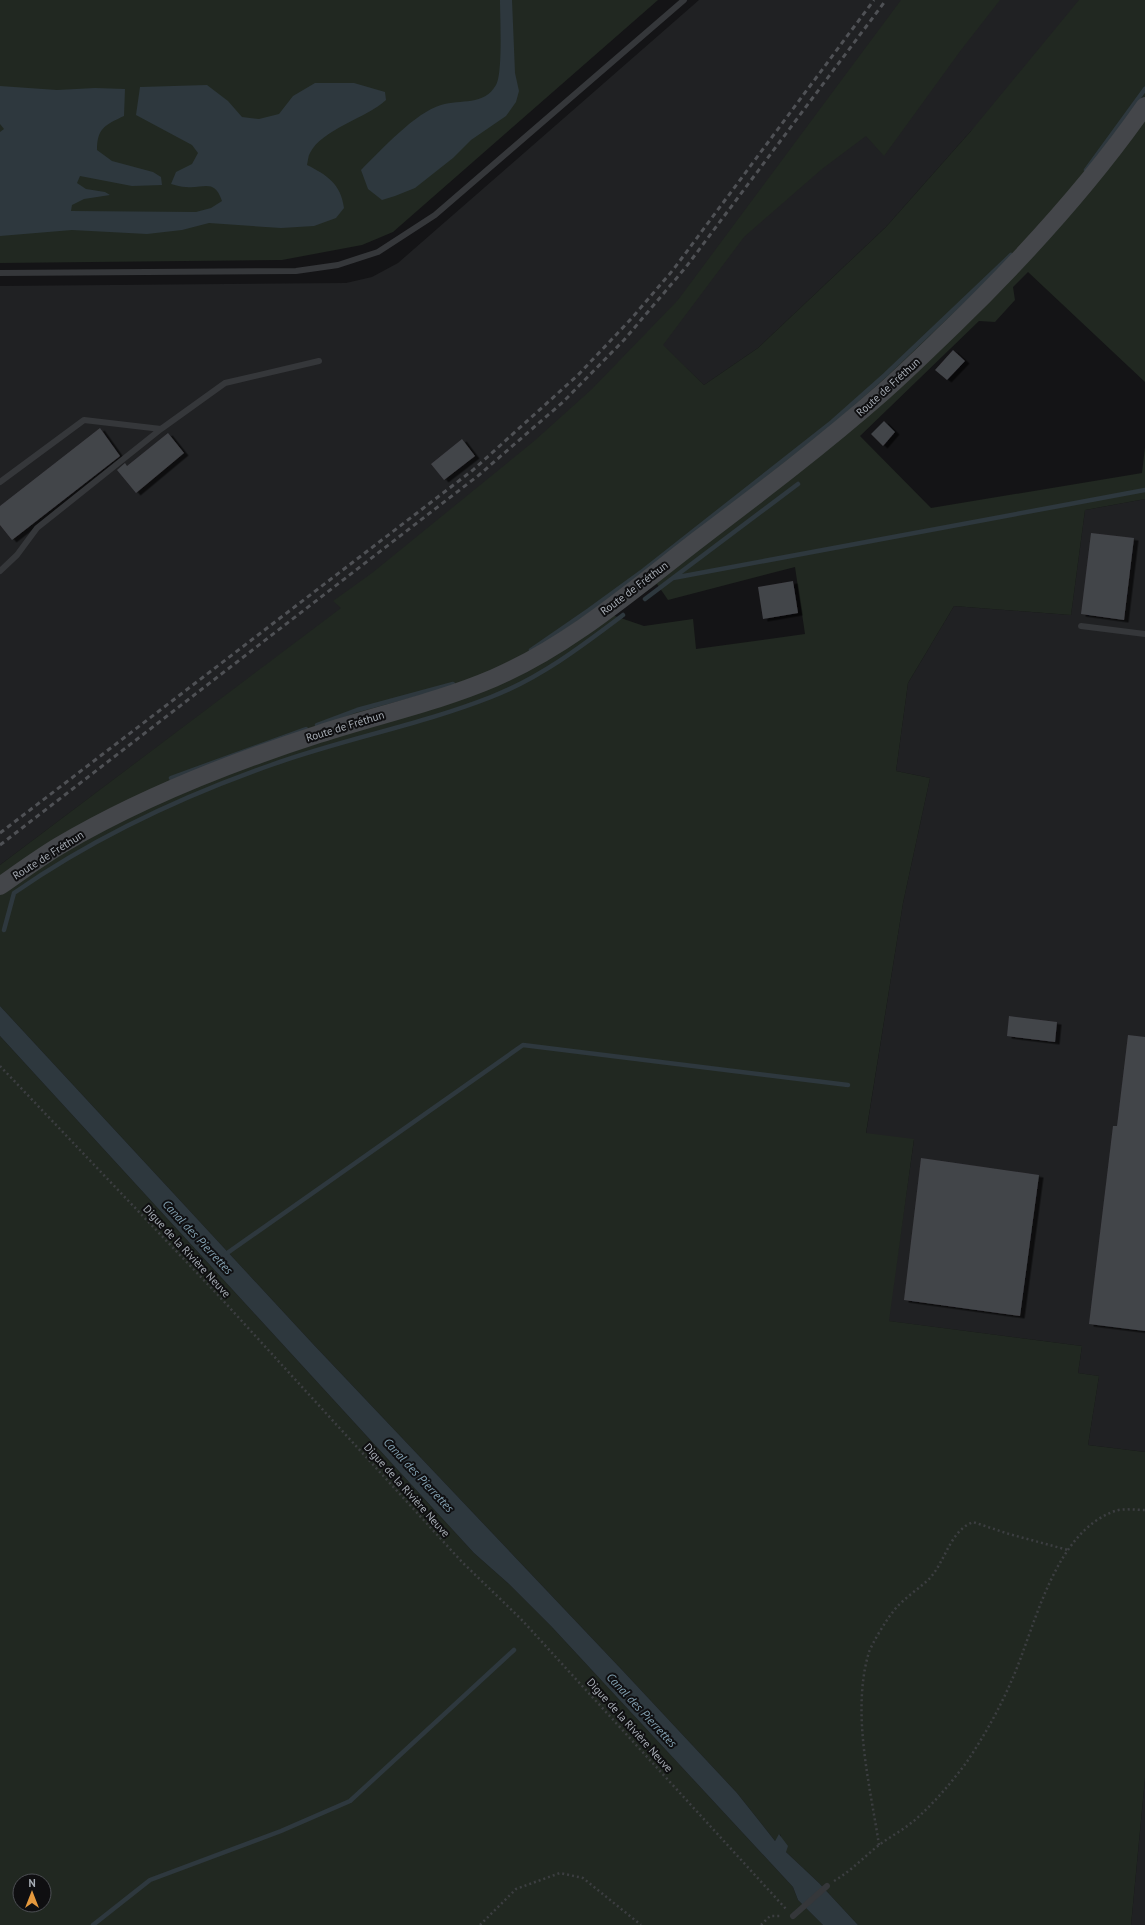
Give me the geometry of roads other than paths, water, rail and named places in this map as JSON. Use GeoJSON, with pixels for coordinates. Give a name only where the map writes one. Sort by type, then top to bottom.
{"type":"FeatureCollection","features":[{"type":"Feature","properties":{"kind":"street","name":"Route de Fréthun"},"geometry":{"type":"LineString","coordinates":[[0,886],[60,845],[160,794],[292,743],[461,691],[514,668],[562,641],[625,597],[744,505],[843,426],[901,376],[987,292],[1051,226],[1091,178],[1145,106]]}},
{"type":"Feature","properties":{"kind":"lane"},"geometry":{"type":"LineString","coordinates":[[0,273],[296,271],[338,265],[378,252],[435,216],[684,0]]}},
{"type":"Feature","properties":{"kind":"lane"},"geometry":{"type":"LineString","coordinates":[[1,569],[17,555],[36,528],[160,429],[225,383],[318,361]]}},
{"type":"Feature","properties":{"kind":"lane"},"geometry":{"type":"LineString","coordinates":[[0,482],[84,420],[160,429]]}},
{"type":"Feature","properties":{"kind":"lane"},"geometry":{"type":"LineString","coordinates":[[1081,626],[1145,634]]}},
{"type":"Feature","properties":{"kind":"lane"},"geometry":{"type":"LineString","coordinates":[[793,1916],[827,1886]]}},
{"type":"Feature","properties":{"kind":"water"},"geometry":{"type":"Polygon","coordinates":[[[500,0],[512,0],[515,73],[519,91],[516,102],[506,116],[471,140],[453,158],[415,188],[382,200],[368,189],[361,170],[378,152],[410,123],[431,109],[449,103],[479,99],[491,92],[496,85],[500,69],[500,0]]]}},
{"type":"Feature","properties":{"kind":"water"},"geometry":{"type":"Polygon","coordinates":[[[315,83],[354,83],[385,92],[386,100],[324,137],[309,154],[307,165],[332,181],[340,193],[344,208],[336,218],[314,226],[281,228],[209,223],[182,230],[147,234],[72,230],[0,236],[0,132],[4,129],[0,124],[0,86],[57,90],[95,88],[125,89],[124,116],[103,128],[97,143],[97,150],[112,161],[153,172],[161,177],[162,185],[132,186],[80,176],[77,183],[86,189],[105,192],[110,195],[84,199],[72,205],[71,211],[196,212],[211,208],[222,201],[219,194],[216,189],[208,186],[184,187],[171,184],[176,172],[192,164],[198,153],[192,145],[136,115],[140,87],[207,85],[228,101],[242,117],[259,119],[279,114],[293,96],[315,83]]]}},
{"type":"Feature","properties":{"kind":"water","name":"Canal des Pierrettes"},"geometry":{"type":"Polygon","coordinates":[[[0,1006],[313,1344],[737,1793],[775,1841],[779,1834],[788,1846],[786,1852],[819,1883],[858,1925],[823,1925],[798,1900],[793,1887],[551,1626],[509,1584],[474,1553],[0,1036],[0,1006]]]}},
{"type":"Feature","properties":{"kind":"waterway"},"geometry":{"type":"LineString","coordinates":[[1086,170],[1145,89]]}},
{"type":"Feature","properties":{"kind":"waterway"},"geometry":{"type":"LineString","coordinates":[[531,650],[644,570],[832,422],[885,375],[1011,255]]}},
{"type":"Feature","properties":{"kind":"waterway"},"geometry":{"type":"LineString","coordinates":[[645,599],[798,484]]}},
{"type":"Feature","properties":{"kind":"waterway"},"geometry":{"type":"LineString","coordinates":[[673,578],[1145,490]]}},
{"type":"Feature","properties":{"kind":"waterway"},"geometry":{"type":"LineString","coordinates":[[4,930],[14,893],[75,854],[138,820],[237,777],[271,765],[326,747],[437,716],[491,697],[527,681],[576,650],[623,615]]}},
{"type":"Feature","properties":{"kind":"waterway"},"geometry":{"type":"LineString","coordinates":[[317,725],[357,710],[453,684]]}},
{"type":"Feature","properties":{"kind":"waterway"},"geometry":{"type":"LineString","coordinates":[[171,778],[306,729]]}},
{"type":"Feature","properties":{"kind":"waterway","name":"Canal des Pierrettes"},"geometry":{"type":"LineString","coordinates":[[223,1256],[523,1045],[848,1085]]}},
{"type":"Feature","properties":{"kind":"waterway"},"geometry":{"type":"LineString","coordinates":[[93,1925],[150,1880],[281,1831],[350,1801],[514,1650]]}},
{"type":"Feature","properties":{"kind":"railway"},"geometry":{"type":"LineString","coordinates":[[0,833],[473,470],[578,375],[631,319],[673,270],[874,0]]}},
{"type":"Feature","properties":{"kind":"railway"},"geometry":{"type":"LineString","coordinates":[[0,845],[479,475],[563,402],[624,340],[686,267],[886,0]]}}]}
